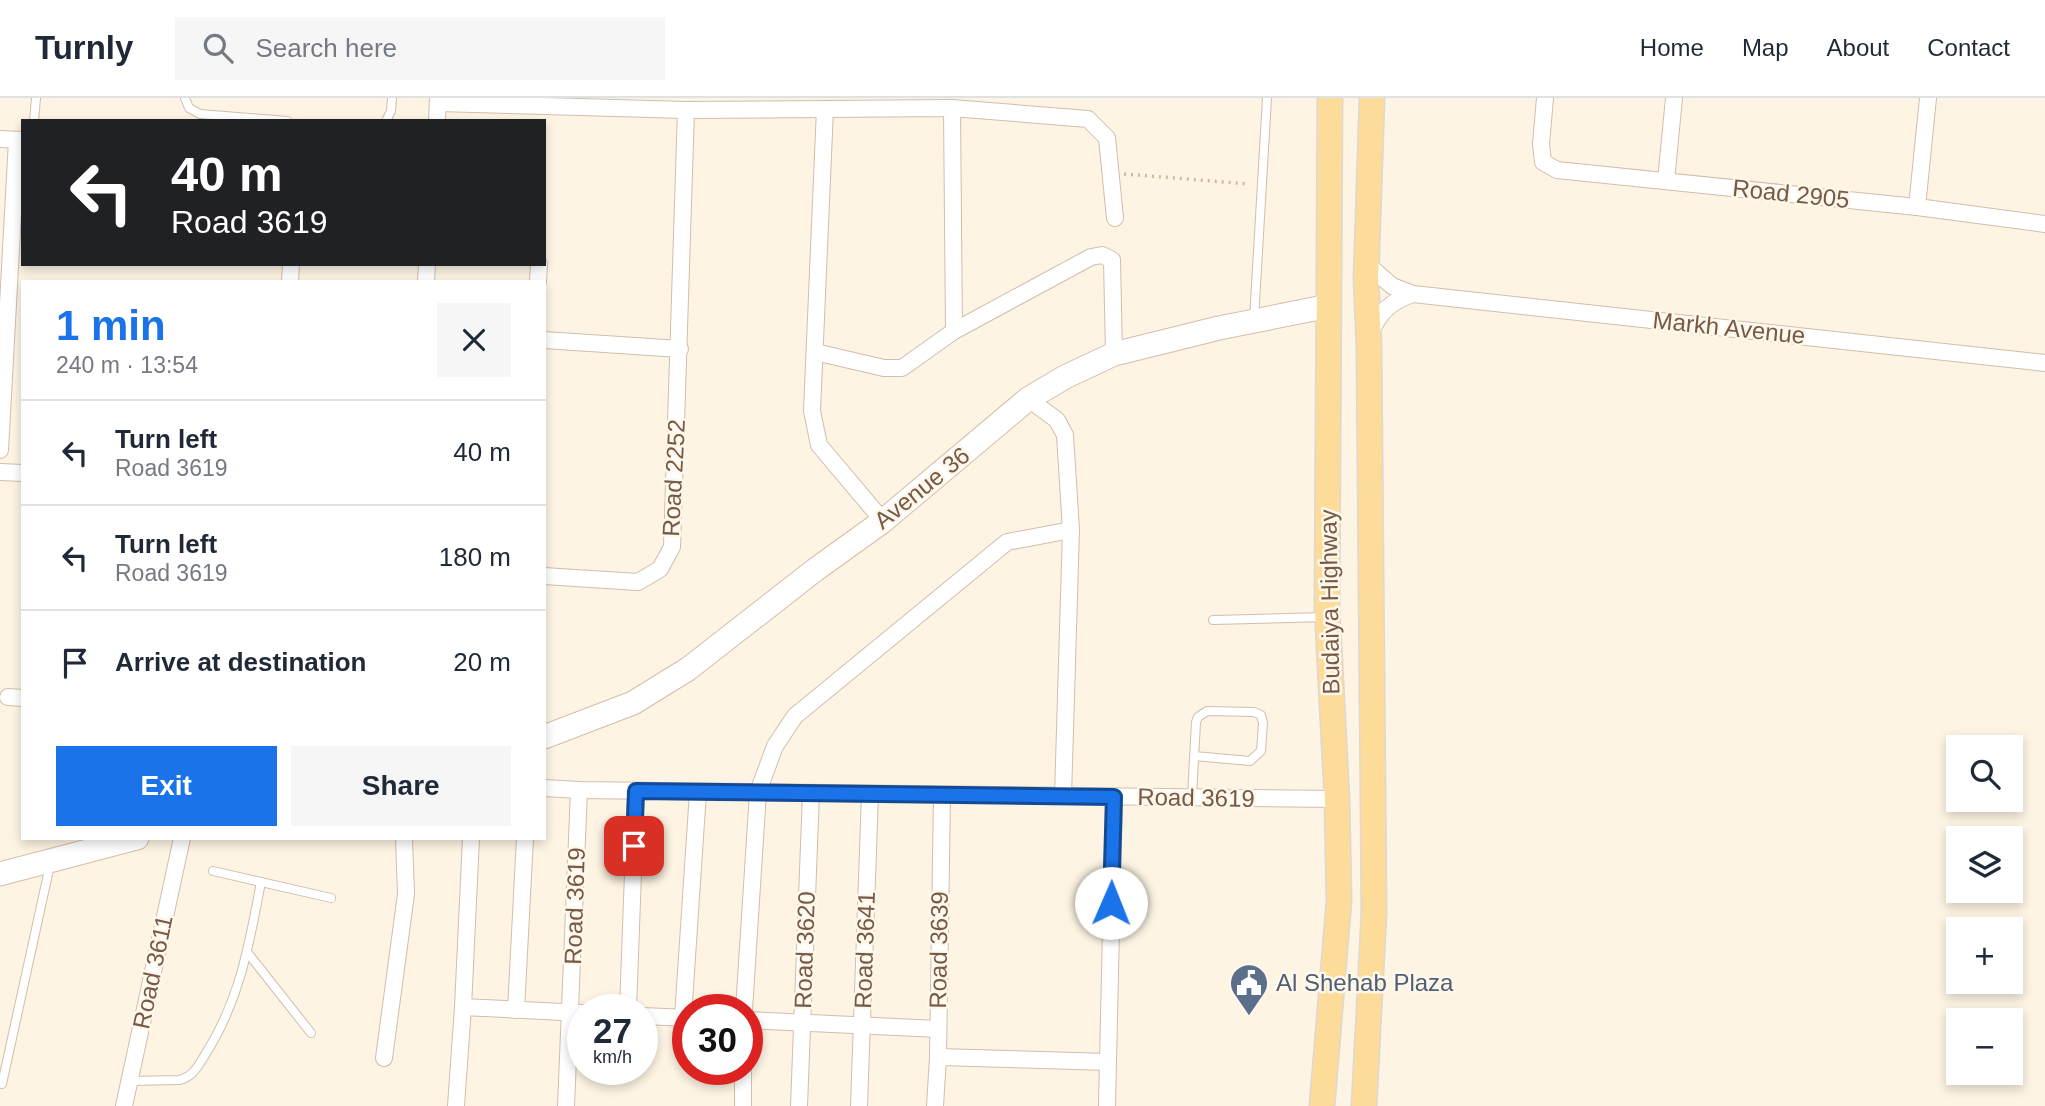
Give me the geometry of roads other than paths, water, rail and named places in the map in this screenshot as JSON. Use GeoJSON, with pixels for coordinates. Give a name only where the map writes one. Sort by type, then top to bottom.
{"type":"FeatureCollection","features":[{"type":"Feature","properties":{"kind":"main road","name":"Budaiya Highway"},"geometry":{"type":"LineString","coordinates":[[1322,1106],[1339,901],[1328,617],[1330,98]]}},
{"type":"Feature","properties":{"kind":"main road","name":"Budaiya Highway"},"geometry":{"type":"LineString","coordinates":[[1364,1106],[1374,913],[1367,264],[1372,98]]}},
{"type":"Feature","properties":{"kind":"street","name":"Road 2905"},"geometry":{"type":"LineString","coordinates":[[1545,98],[1541,144],[1543,162],[1557,170],[2045,224]]}},
{"type":"Feature","properties":{"kind":"street"},"geometry":{"type":"LineString","coordinates":[[1666,181],[1674,98]]}},
{"type":"Feature","properties":{"kind":"street"},"geometry":{"type":"LineString","coordinates":[[1917,208],[1928,98]]}},
{"type":"Feature","properties":{"kind":"street"},"geometry":{"type":"LineString","coordinates":[[437,119],[438,100],[542,113],[952,108],[1088,119],[1107,138],[1115,218]]}},
{"type":"Feature","properties":{"kind":"street"},"geometry":{"type":"LineString","coordinates":[[952,108],[954,331]]}},
{"type":"Feature","properties":{"kind":"street"},"geometry":{"type":"LineString","coordinates":[[825,109],[812,411],[819,445],[883,521]]}},
{"type":"Feature","properties":{"kind":"street","name":"Road 2252"},"geometry":{"type":"LineString","coordinates":[[546,576],[629,583],[653,575],[665,563],[673,539],[686,110]]}},
{"type":"Feature","properties":{"kind":"street"},"geometry":{"type":"LineString","coordinates":[[0,450],[15,313],[13,140]]}},
{"type":"Feature","properties":{"kind":"street"},"geometry":{"type":"LineString","coordinates":[[816,352],[884,368],[902,368],[954,331],[1091,257],[1102,255],[1112,260],[1114,354]]}},
{"type":"Feature","properties":{"kind":"street","name":"Markh Avenue"},"geometry":{"type":"LineString","coordinates":[[1367,264],[1383,280],[1413,294],[2045,363]]}},
{"type":"Feature","properties":{"kind":"street"},"geometry":{"type":"LineString","coordinates":[[1369,347],[1374,326],[1386,309],[1403,297],[1413,294]]}},
{"type":"Feature","properties":{"kind":"street","name":"Avenue 36"},"geometry":{"type":"LineString","coordinates":[[546,736],[633,703],[688,670],[883,521],[1028,399],[1065,377],[1114,354],[1328,306]]}},
{"type":"Feature","properties":{"kind":"street"},"geometry":{"type":"LineString","coordinates":[[546,340],[680,349]]}},
{"type":"Feature","properties":{"kind":"street"},"geometry":{"type":"LineString","coordinates":[[1028,399],[1057,420],[1065,435],[1071,530],[1063,796]]}},
{"type":"Feature","properties":{"kind":"street"},"geometry":{"type":"LineString","coordinates":[[0,472],[21,473]]}},
{"type":"Feature","properties":{"kind":"street"},"geometry":{"type":"LineString","coordinates":[[745,994],[758,792],[775,746],[795,716],[1007,542],[1071,530]]}},
{"type":"Feature","properties":{"kind":"street","name":"Road 3619"},"geometry":{"type":"LineString","coordinates":[[546,788],[1337,799]]}},
{"type":"Feature","properties":{"kind":"street","name":"Road 3619"},"geometry":{"type":"LineString","coordinates":[[577,994],[579,790]]}},
{"type":"Feature","properties":{"kind":"street"},"geometry":{"type":"LineString","coordinates":[[629,994],[636,791]]}},
{"type":"Feature","properties":{"kind":"street"},"geometry":{"type":"LineString","coordinates":[[687,994],[698,792]]}},
{"type":"Feature","properties":{"kind":"street","name":"Road 3620"},"geometry":{"type":"LineString","coordinates":[[799,1106],[811,793]]}},
{"type":"Feature","properties":{"kind":"street","name":"Road 3641"},"geometry":{"type":"LineString","coordinates":[[859,1106],[870,794]]}},
{"type":"Feature","properties":{"kind":"street","name":"Road 3639"},"geometry":{"type":"LineString","coordinates":[[935,1106],[942,795]]}},
{"type":"Feature","properties":{"kind":"street"},"geometry":{"type":"LineString","coordinates":[[1107,1106],[1114,797]]}},
{"type":"Feature","properties":{"kind":"street"},"geometry":{"type":"LineString","coordinates":[[0,874],[129,840]]}},
{"type":"Feature","properties":{"kind":"street","name":"Road 3611"},"geometry":{"type":"LineString","coordinates":[[124,1106],[182,840]]}},
{"type":"Feature","properties":{"kind":"street"},"geometry":{"type":"LineString","coordinates":[[384,1058],[406,894],[404,840]]}},
{"type":"Feature","properties":{"kind":"street"},"geometry":{"type":"LineString","coordinates":[[456,1106],[471,840]]}},
{"type":"Feature","properties":{"kind":"street"},"geometry":{"type":"LineString","coordinates":[[516,1010],[525,840]]}},
{"type":"Feature","properties":{"kind":"street"},"geometry":{"type":"LineString","coordinates":[[463,1007],[567,1012]]}},
{"type":"Feature","properties":{"kind":"street"},"geometry":{"type":"LineString","coordinates":[[763,1021],[938,1029]]}},
{"type":"Feature","properties":{"kind":"street"},"geometry":{"type":"LineString","coordinates":[[938,1057],[1108,1062]]}},
{"type":"Feature","properties":{"kind":"street","name":"Road 3619"},"geometry":{"type":"LineString","coordinates":[[566,1106],[568,1085]]}},
{"type":"Feature","properties":{"kind":"street"},"geometry":{"type":"LineString","coordinates":[[743,1085],[743,1106]]}},
{"type":"Feature","properties":{"kind":"lane"},"geometry":{"type":"LineString","coordinates":[[34,119],[36,98]]}},
{"type":"Feature","properties":{"kind":"lane"},"geometry":{"type":"LineString","coordinates":[[185,98],[189,108],[200,114],[262,119]]}},
{"type":"Feature","properties":{"kind":"lane"},"geometry":{"type":"LineString","coordinates":[[387,119],[392,98]]}},
{"type":"Feature","properties":{"kind":"lane"},"geometry":{"type":"LineString","coordinates":[[1254,321],[1267,98]]}},
{"type":"Feature","properties":{"kind":"lane"},"geometry":{"type":"LineString","coordinates":[[1213,620],[1328,617]]}},
{"type":"Feature","properties":{"kind":"lane"},"geometry":{"type":"LineString","coordinates":[[1192,797],[1194,757],[1196,722],[1207,711],[1254,712],[1261,715],[1261,751],[1250,761],[1194,757]]}},
{"type":"Feature","properties":{"kind":"lane"},"geometry":{"type":"LineString","coordinates":[[2,1084],[51,859]]}},
{"type":"Feature","properties":{"kind":"lane"},"geometry":{"type":"LineString","coordinates":[[213,871],[331,898]]}},
{"type":"Feature","properties":{"kind":"lane"},"geometry":{"type":"LineString","coordinates":[[129,1081],[186,1079],[196,1071],[233,1003],[247,952],[261,882]]}},
{"type":"Feature","properties":{"kind":"lane"},"geometry":{"type":"LineString","coordinates":[[247,952],[311,1033]]}},
{"type":"Feature","properties":{"kind":"place","name":"Al Shehab Plaza"},"geometry":{"type":"Point","coordinates":[1249,1017]}}]}
